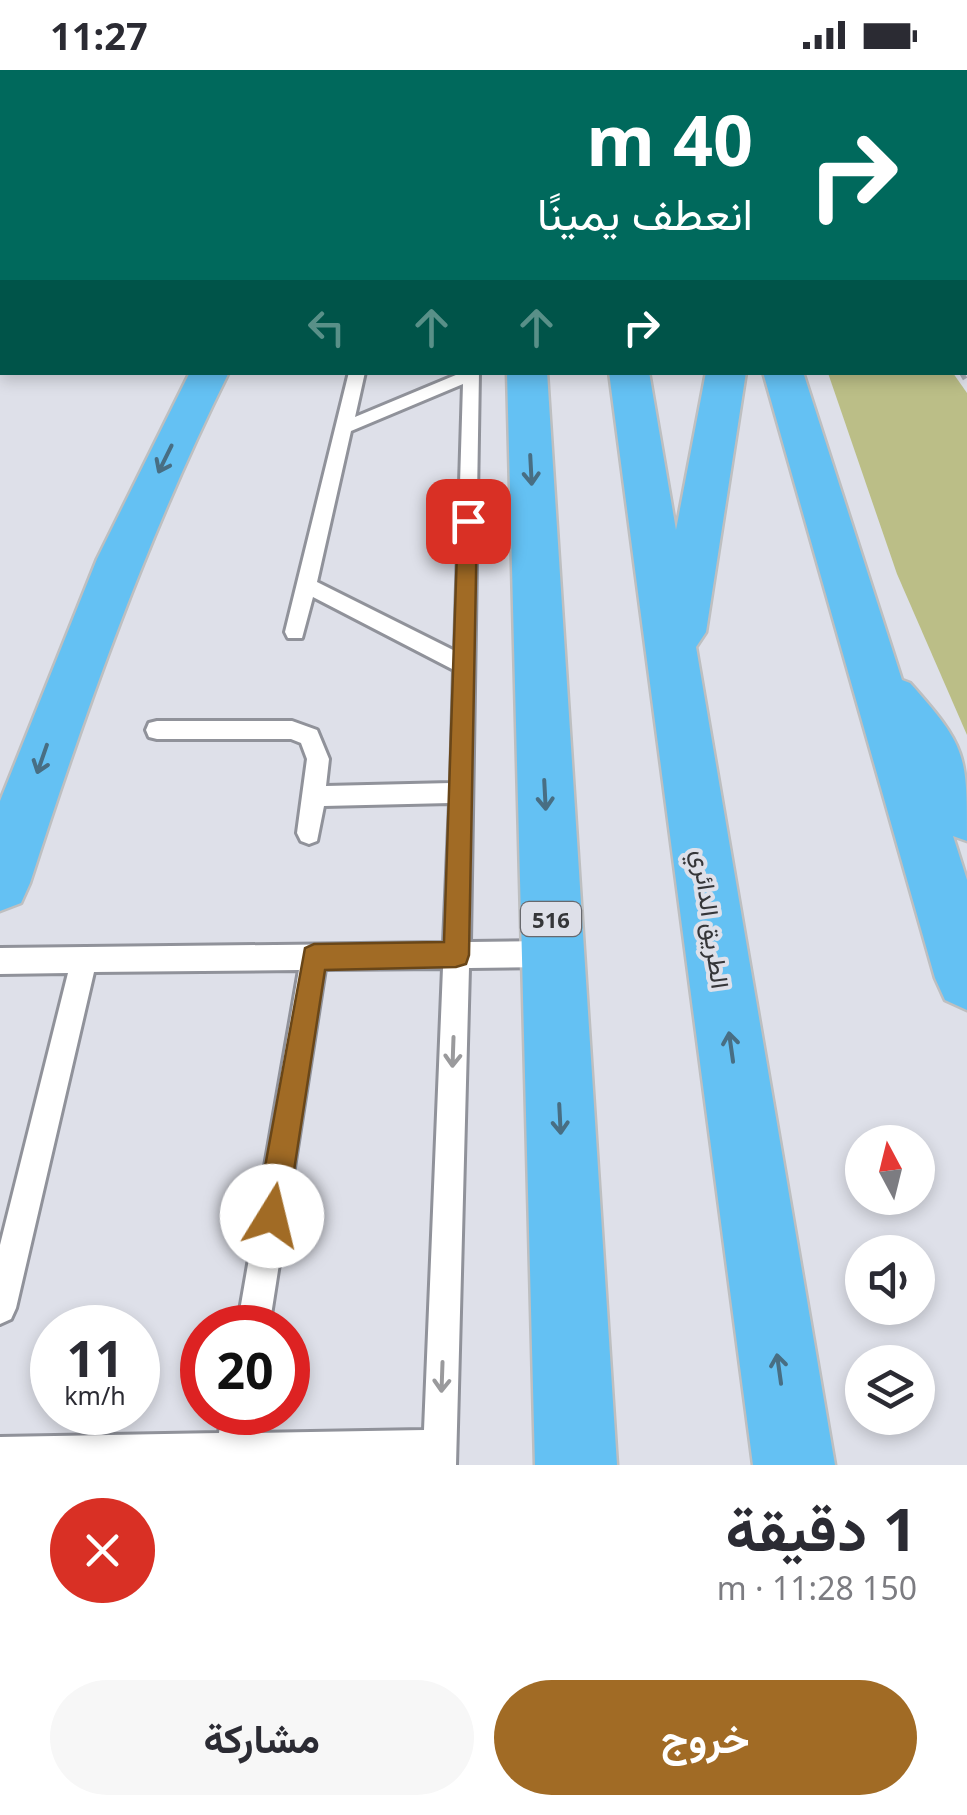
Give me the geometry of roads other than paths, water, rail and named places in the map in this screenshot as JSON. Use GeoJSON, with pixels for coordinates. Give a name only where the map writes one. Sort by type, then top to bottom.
{"type":"FeatureCollection","features":[{"type":"Feature","properties":{"kind":"highway"},"geometry":{"type":"LineString","coordinates":[[0,883],[80,651],[119,556],[209,375]]}},
{"type":"Feature","properties":{"kind":"highway","name":"516"},"geometry":{"type":"LineString","coordinates":[[489,375],[552,954],[576,1465]]}},
{"type":"Feature","properties":{"kind":"highway","name":"الطريق الدائري"},"geometry":{"type":"LineString","coordinates":[[629,375],[794,1465]]}},
{"type":"Feature","properties":{"kind":"highway"},"geometry":{"type":"LineString","coordinates":[[675,670],[725,375]]}},
{"type":"Feature","properties":{"kind":"highway"},"geometry":{"type":"LineString","coordinates":[[784,375],[967,978]]}},
{"type":"Feature","properties":{"kind":"highway"},"geometry":{"type":"LineString","coordinates":[[875,675],[930,738],[967,816]]}},
{"type":"Feature","properties":{"kind":"lane"},"geometry":{"type":"LineString","coordinates":[[295,632],[355,375]]}},
{"type":"Feature","properties":{"kind":"lane"},"geometry":{"type":"LineString","coordinates":[[344,428],[484,375]]}},
{"type":"Feature","properties":{"kind":"lane"},"geometry":{"type":"LineString","coordinates":[[0,1454],[233,1450],[439,1456],[465,666],[489,375]]}},
{"type":"Feature","properties":{"kind":"lane"},"geometry":{"type":"LineString","coordinates":[[306,585],[465,666]]}},
{"type":"Feature","properties":{"kind":"lane"},"geometry":{"type":"LineString","coordinates":[[157,730],[301,733],[318,751],[308,833]]}},
{"type":"Feature","properties":{"kind":"lane"},"geometry":{"type":"LineString","coordinates":[[314,796],[462,793]]}},
{"type":"Feature","properties":{"kind":"lane"},"geometry":{"type":"LineString","coordinates":[[0,961],[552,954]]}},
{"type":"Feature","properties":{"kind":"lane"},"geometry":{"type":"LineString","coordinates":[[257,1305],[314,957]]}},
{"type":"Feature","properties":{"kind":"lane"},"geometry":{"type":"LineString","coordinates":[[0,1308],[84,959]]}},
{"type":"Feature","properties":{"kind":"lane"},"geometry":{"type":"LineString","coordinates":[[233,1450],[235,1435]]}}]}
